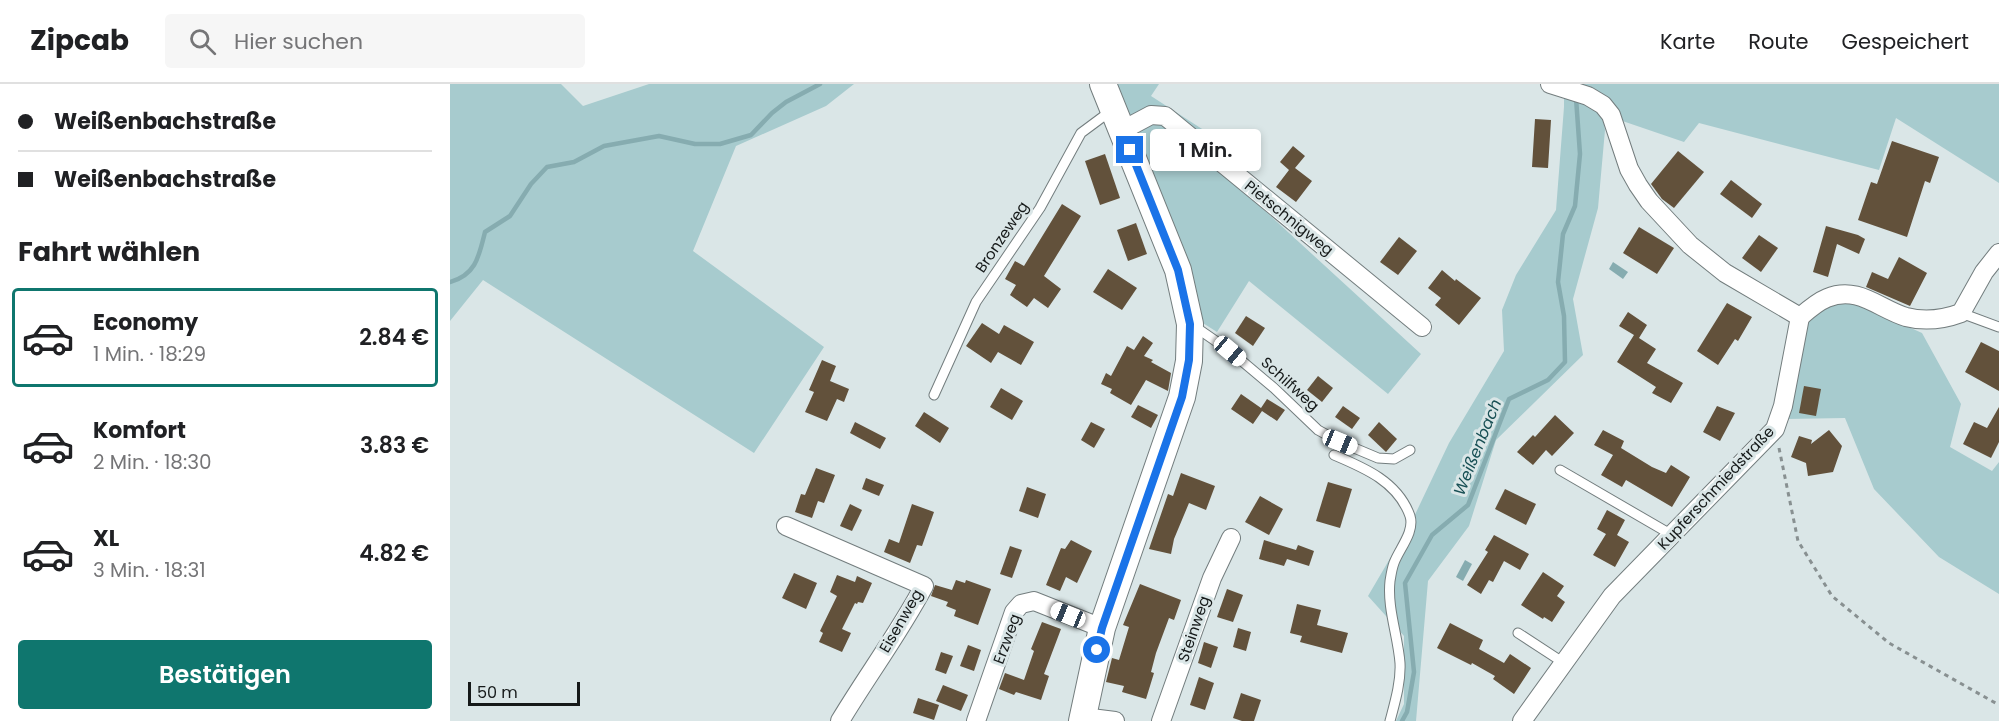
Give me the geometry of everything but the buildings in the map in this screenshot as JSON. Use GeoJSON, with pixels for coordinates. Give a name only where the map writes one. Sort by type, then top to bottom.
{"type":"FeatureCollection","features":[{"type":"Feature","properties":{"kind":"main road"},"geometry":{"type":"LineString","coordinates":[[1082,719],[1102,628],[1182,397],[1189,360],[1190,324],[1178,270],[1103,84]]}},
{"type":"Feature","properties":{"kind":"street"},"geometry":{"type":"LineString","coordinates":[[1556,86],[1588,96],[1603,105],[1611,116],[1629,169],[1644,193],[1690,245],[1725,273],[1800,316],[1825,298],[1837,295],[1859,295],[1905,317],[1926,320],[1945,319],[1961,313],[1984,272],[1999,253]]}},
{"type":"Feature","properties":{"kind":"street","name":"Pietschnigweg"},"geometry":{"type":"LineString","coordinates":[[1117,120],[1151,115],[1165,116],[1422,327]]}},
{"type":"Feature","properties":{"kind":"street","name":"Kupferschmiedstraße"},"geometry":{"type":"LineString","coordinates":[[1522,721],[1612,596],[1775,429],[1784,406],[1800,316]]}},
{"type":"Feature","properties":{"kind":"street","name":"Eisenweg"},"geometry":{"type":"LineString","coordinates":[[786,526],[924,586],[840,721]]}},
{"type":"Feature","properties":{"kind":"street","name":"Steinweg"},"geometry":{"type":"LineString","coordinates":[[1161,721],[1212,578],[1231,538]]}},
{"type":"Feature","properties":{"kind":"street","name":"Erzweg"},"geometry":{"type":"LineString","coordinates":[[976,721],[1014,612],[1021,604],[1034,601],[1102,628]]}},
{"type":"Feature","properties":{"kind":"street"},"geometry":{"type":"LineString","coordinates":[[1082,719],[1115,721]]}},
{"type":"Feature","properties":{"kind":"lane","name":"Bronzeweg"},"geometry":{"type":"LineString","coordinates":[[934,395],[976,302],[1041,208],[1081,133],[1117,120]]}},
{"type":"Feature","properties":{"kind":"lane"},"geometry":{"type":"LineString","coordinates":[[1961,313],[1999,327]]}},
{"type":"Feature","properties":{"kind":"lane","name":"Schilfweg"},"geometry":{"type":"LineString","coordinates":[[1190,324],[1230,351],[1274,388],[1318,430],[1378,458],[1394,459],[1410,450]]}},
{"type":"Feature","properties":{"kind":"lane"},"geometry":{"type":"LineString","coordinates":[[1334,455],[1367,468],[1384,480],[1398,496],[1410,518],[1409,532],[1393,564],[1390,584],[1400,663],[1398,691],[1390,721]]}},
{"type":"Feature","properties":{"kind":"lane"},"geometry":{"type":"LineString","coordinates":[[1560,470],[1672,535]]}},
{"type":"Feature","properties":{"kind":"lane"},"geometry":{"type":"LineString","coordinates":[[1518,633],[1564,663]]}},
{"type":"Feature","properties":{"kind":"path"},"geometry":{"type":"LineString","coordinates":[[1775,429],[1798,541],[1832,596],[1889,643],[1999,705]]}},
{"type":"Feature","properties":{"kind":"shaded area"},"geometry":{"type":"Polygon","coordinates":[[[450,84],[561,84],[583,106],[649,84],[854,84],[826,106],[736,146],[693,251],[824,347],[754,453],[483,280],[450,321],[450,84]]]}},
{"type":"Feature","properties":{"kind":"shaded area"},"geometry":{"type":"Polygon","coordinates":[[[1113,84],[1159,84],[1151,96],[1216,138],[1203,154],[1421,354],[1388,394],[1249,281],[1217,332],[1195,318],[1113,84]]]}},
{"type":"Feature","properties":{"kind":"shaded area"},"geometry":{"type":"Polygon","coordinates":[[[1564,84],[1999,84],[1999,183],[1896,118],[1879,170],[1699,123],[1684,142],[1602,114],[1605,130],[1598,208],[1573,299],[1583,355],[1496,440],[1469,526],[1428,581],[1416,721],[1396,721],[1404,704],[1404,636],[1368,596],[1412,521],[1449,443],[1504,351],[1502,310],[1516,275],[1556,210],[1564,84]]]}},
{"type":"Feature","properties":{"kind":"shaded area"},"geometry":{"type":"Polygon","coordinates":[[[1613,262],[1628,272],[1623,279],[1609,269],[1613,262]]]}},
{"type":"Feature","properties":{"kind":"shaded area"},"geometry":{"type":"Polygon","coordinates":[[[1848,300],[1922,333],[1961,404],[1950,447],[1992,471],[1999,462],[1999,594],[1939,557],[1874,489],[1845,418],[1786,419],[1805,325],[1828,302],[1848,300]]]}},
{"type":"Feature","properties":{"kind":"shaded area"},"geometry":{"type":"Polygon","coordinates":[[[1465,560],[1472,564],[1463,581],[1456,577],[1465,560]]]}},
{"type":"Feature","properties":{"kind":"waterway"},"geometry":{"type":"LineString","coordinates":[[450,282],[466,275],[478,257],[485,232],[510,216],[531,184],[547,167],[574,162],[604,146],[659,136],[695,144],[720,144],[751,135],[786,102],[820,84]]}},
{"type":"Feature","properties":{"kind":"waterway","name":"Weißenbach"},"geometry":{"type":"LineString","coordinates":[[1402,721],[1407,712],[1414,672],[1405,583],[1432,535],[1468,505],[1509,399],[1548,380],[1565,362],[1564,316],[1558,282],[1563,234],[1575,206],[1580,154],[1576,98]]}},
{"type":"Feature","properties":{"kind":"route"},"geometry":{"type":"LineString","coordinates":[[1097,650],[1102,628],[1182,397],[1189,360],[1190,324],[1178,270],[1130,150]]}}]}
